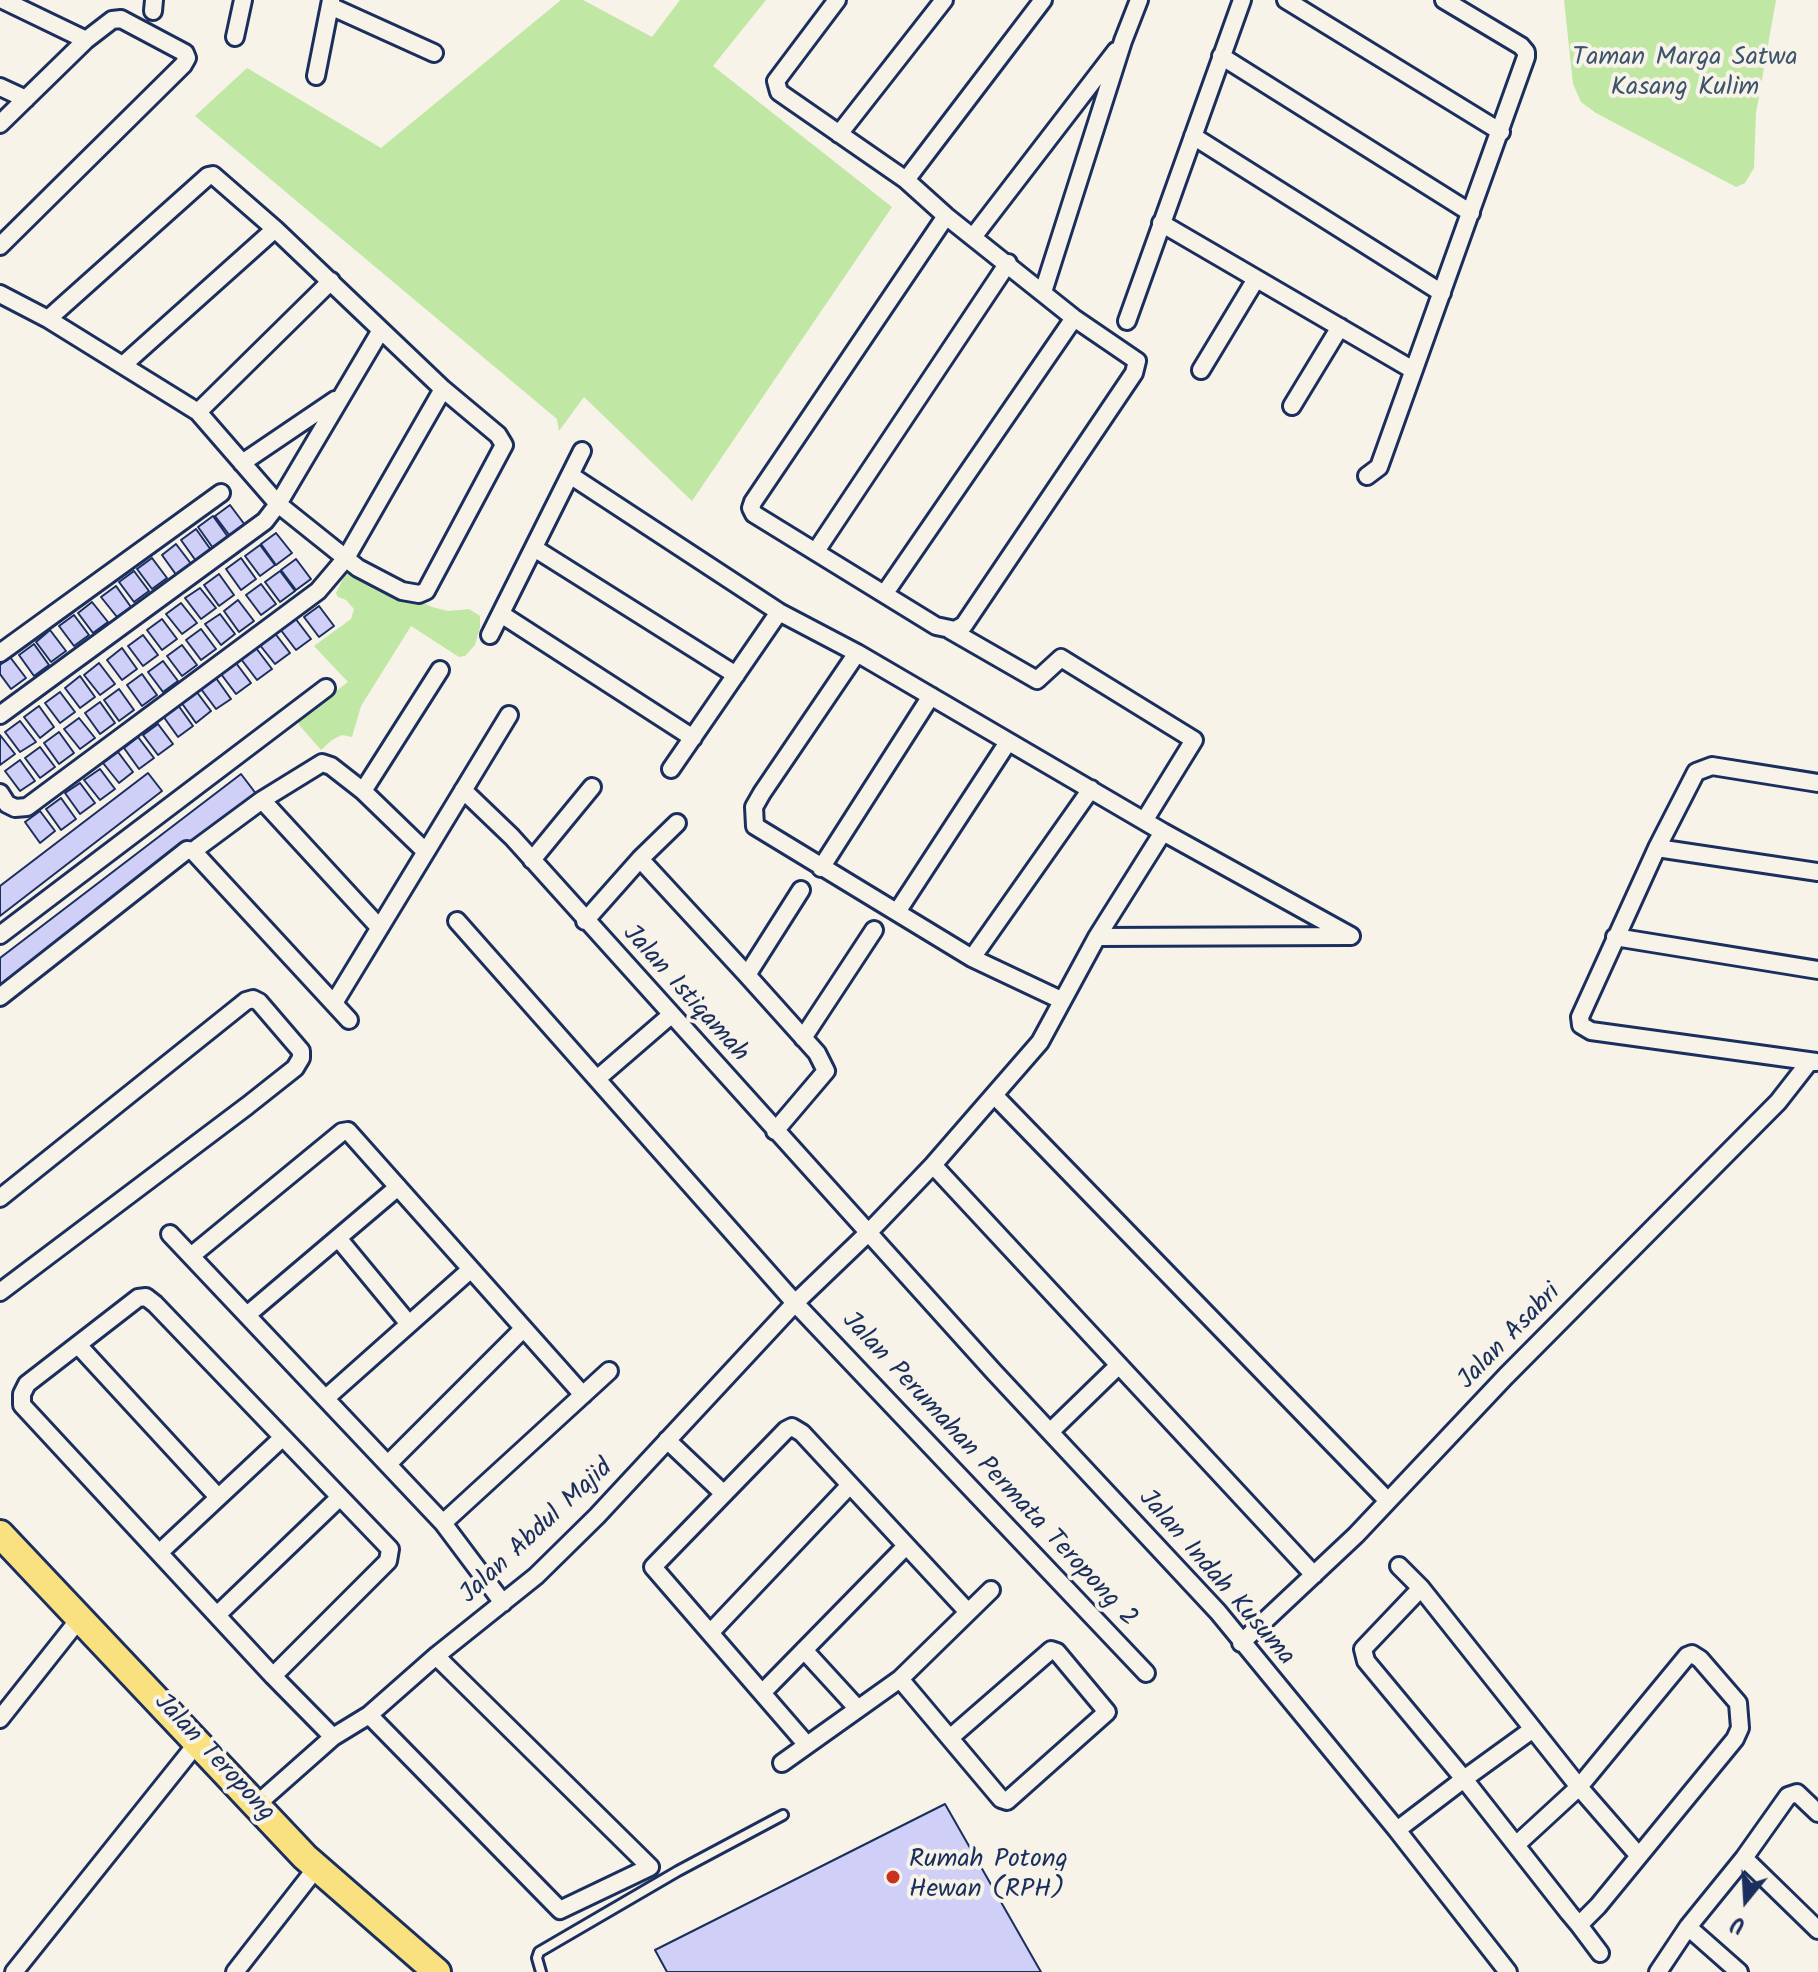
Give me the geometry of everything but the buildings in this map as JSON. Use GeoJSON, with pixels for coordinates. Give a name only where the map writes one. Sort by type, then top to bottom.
{"type":"FeatureCollection","features":[{"type":"Feature","properties":{"kind":"main road","name":"Jalan Teropong"},"geometry":{"type":"LineString","coordinates":[[0,1534],[255,1806],[317,1867],[437,1972]]}},
{"type":"Feature","properties":{"kind":"street"},"geometry":{"type":"LineString","coordinates":[[3,0],[86,40]]}},
{"type":"Feature","properties":{"kind":"street"},"geometry":{"type":"LineString","coordinates":[[235,37],[243,0]]}},
{"type":"Feature","properties":{"kind":"street"},"geometry":{"type":"LineString","coordinates":[[837,0],[776,81],[779,92],[906,180],[946,216],[1074,318],[1137,361],[1134,373],[964,625],[950,630]]}},
{"type":"Feature","properties":{"kind":"street"},"geometry":{"type":"LineString","coordinates":[[839,134],[944,0]]}},
{"type":"Feature","properties":{"kind":"street"},"geometry":{"type":"LineString","coordinates":[[906,180],[1043,0]]}},
{"type":"Feature","properties":{"kind":"street"},"geometry":{"type":"LineString","coordinates":[[1043,292],[1139,0]]}},
{"type":"Feature","properties":{"kind":"street"},"geometry":{"type":"LineString","coordinates":[[1127,321],[1242,0]]}},
{"type":"Feature","properties":{"kind":"street"},"geometry":{"type":"LineString","coordinates":[[1286,0],[1501,132]]}},
{"type":"Feature","properties":{"kind":"street"},"geometry":{"type":"LineString","coordinates":[[1367,476],[1379,467],[1501,132],[1526,52],[1444,0]]}},
{"type":"Feature","properties":{"kind":"street"},"geometry":{"type":"LineString","coordinates":[[316,76],[330,3],[434,53]]}},
{"type":"Feature","properties":{"kind":"street"},"geometry":{"type":"LineString","coordinates":[[0,124],[86,40],[112,20],[121,19],[182,49],[187,58],[0,246]]}},
{"type":"Feature","properties":{"kind":"street"},"geometry":{"type":"LineString","coordinates":[[973,237],[1123,41]]}},
{"type":"Feature","properties":{"kind":"street"},"geometry":{"type":"LineString","coordinates":[[1221,56],[1471,213]]}},
{"type":"Feature","properties":{"kind":"street"},"geometry":{"type":"LineString","coordinates":[[0,87],[26,99]]}},
{"type":"Feature","properties":{"kind":"street"},"geometry":{"type":"LineString","coordinates":[[1193,136],[1442,293]]}},
{"type":"Feature","properties":{"kind":"street"},"geometry":{"type":"LineString","coordinates":[[0,294],[48,319],[198,412],[278,504],[370,576],[402,591],[419,594],[426,591],[504,445],[498,435],[443,389],[275,229],[210,175],[48,319]]}},
{"type":"Feature","properties":{"kind":"street"},"geometry":{"type":"LineString","coordinates":[[946,216],[751,508],[754,514],[936,626],[950,630],[1037,680],[1061,658],[1194,740],[1144,821]]}},
{"type":"Feature","properties":{"kind":"street"},"geometry":{"type":"LineString","coordinates":[[1161,223],[1413,370]]}},
{"type":"Feature","properties":{"kind":"street"},"geometry":{"type":"LineString","coordinates":[[123,365],[275,229]]}},
{"type":"Feature","properties":{"kind":"street"},"geometry":{"type":"LineString","coordinates":[[816,551],[1008,263]]}},
{"type":"Feature","properties":{"kind":"street"},"geometry":{"type":"LineString","coordinates":[[1201,370],[1256,279]]}},
{"type":"Feature","properties":{"kind":"street"},"geometry":{"type":"LineString","coordinates":[[198,412],[331,281]]}},
{"type":"Feature","properties":{"kind":"street"},"geometry":{"type":"LineString","coordinates":[[885,593],[1074,318]]}},
{"type":"Feature","properties":{"kind":"street"},"geometry":{"type":"LineString","coordinates":[[1292,406],[1340,327]]}},
{"type":"Feature","properties":{"kind":"street"},"geometry":{"type":"LineString","coordinates":[[0,715],[254,529],[278,504],[381,330]]}},
{"type":"Feature","properties":{"kind":"street"},"geometry":{"type":"LineString","coordinates":[[0,793],[7,804],[15,808],[27,807],[318,591],[346,558],[443,389]]}},
{"type":"Feature","properties":{"kind":"street"},"geometry":{"type":"LineString","coordinates":[[242,463],[340,397]]}},
{"type":"Feature","properties":{"kind":"street"},"geometry":{"type":"LineString","coordinates":[[490,635],[582,451]]}},
{"type":"Feature","properties":{"kind":"street"},"geometry":{"type":"LineString","coordinates":[[570,475],[779,612],[857,653],[1163,832],[1351,936],[1097,937]]}},
{"type":"Feature","properties":{"kind":"street"},"geometry":{"type":"LineString","coordinates":[[0,653],[221,493]]}},
{"type":"Feature","properties":{"kind":"street"},"geometry":{"type":"LineString","coordinates":[[534,548],[736,675]]}},
{"type":"Feature","properties":{"kind":"street"},"geometry":{"type":"LineString","coordinates":[[671,769],[779,612]]}},
{"type":"Feature","properties":{"kind":"street"},"geometry":{"type":"LineString","coordinates":[[501,614],[693,738]]}},
{"type":"Feature","properties":{"kind":"street"},"geometry":{"type":"LineString","coordinates":[[857,653],[754,807],[755,826],[972,958],[1061,1000]]}},
{"type":"Feature","properties":{"kind":"street"},"geometry":{"type":"LineString","coordinates":[[363,791],[440,670]]}},
{"type":"Feature","properties":{"kind":"street"},"geometry":{"type":"LineString","coordinates":[[0,935],[326,688]]}},
{"type":"Feature","properties":{"kind":"street"},"geometry":{"type":"LineString","coordinates":[[821,868],[931,696]]}},
{"type":"Feature","properties":{"kind":"street"},"geometry":{"type":"LineString","coordinates":[[334,1003],[509,715]]}},
{"type":"Feature","properties":{"kind":"street"},"geometry":{"type":"LineString","coordinates":[[897,912],[1008,742]]}},
{"type":"Feature","properties":{"kind":"street"},"geometry":{"type":"LineString","coordinates":[[193,851],[262,800],[322,763],[331,766],[363,791],[425,851]]}},
{"type":"Feature","properties":{"kind":"street"},"geometry":{"type":"LineString","coordinates":[[1814,1062],[1586,1028],[1581,1025],[1580,1017],[1657,848],[1696,772],[1712,766],[1818,783]]}},
{"type":"Feature","properties":{"kind":"street"},"geometry":{"type":"LineString","coordinates":[[532,860],[592,787]]}},
{"type":"Feature","properties":{"kind":"street"},"geometry":{"type":"LineString","coordinates":[[972,958],[1091,789]]}},
{"type":"Feature","properties":{"kind":"street","name":"Jalan Istiqamah"},"geometry":{"type":"LineString","coordinates":[[463,790],[532,860],[868,1233]]}},
{"type":"Feature","properties":{"kind":"street"},"geometry":{"type":"LineString","coordinates":[[262,800],[378,926]]}},
{"type":"Feature","properties":{"kind":"street"},"geometry":{"type":"LineString","coordinates":[[585,921],[677,823]]}},
{"type":"Feature","properties":{"kind":"street","name":"Jalan Abdul Majid"},"geometry":{"type":"LineString","coordinates":[[255,1806],[333,1737],[369,1715],[436,1656],[536,1576],[597,1516],[795,1303],[933,1165],[1040,1042],[1097,937],[1163,832]]}},
{"type":"Feature","properties":{"kind":"street"},"geometry":{"type":"LineString","coordinates":[[1657,848],[1818,872]]}},
{"type":"Feature","properties":{"kind":"street"},"geometry":{"type":"LineString","coordinates":[[0,997],[187,850],[193,851],[349,1020]]}},
{"type":"Feature","properties":{"kind":"street"},"geometry":{"type":"LineString","coordinates":[[640,859],[823,1062],[826,1071],[775,1131]]}},
{"type":"Feature","properties":{"kind":"street"},"geometry":{"type":"LineString","coordinates":[[747,975],[801,890]]}},
{"type":"Feature","properties":{"kind":"street","name":"Jalan Perumahan Permata Teropong 2"},"geometry":{"type":"LineString","coordinates":[[457,921],[795,1303],[1146,1673]]}},
{"type":"Feature","properties":{"kind":"street"},"geometry":{"type":"LineString","coordinates":[[803,1038],[874,930]]}},
{"type":"Feature","properties":{"kind":"street"},"geometry":{"type":"LineString","coordinates":[[1615,937],[1818,970]]}},
{"type":"Feature","properties":{"kind":"street"},"geometry":{"type":"LineString","coordinates":[[0,1198],[246,1001],[253,999],[259,1002],[301,1051],[301,1058],[283,1077],[0,1292]]}},
{"type":"Feature","properties":{"kind":"street"},"geometry":{"type":"LineString","coordinates":[[598,1078],[671,1015]]}},
{"type":"Feature","properties":{"kind":"street","name":"Jalan Asabri"},"geometry":{"type":"LineString","coordinates":[[1241,1643],[1388,1501],[1814,1062]]}},
{"type":"Feature","properties":{"kind":"street"},"geometry":{"type":"LineString","coordinates":[[994,1095],[1388,1501]]}},
{"type":"Feature","properties":{"kind":"street"},"geometry":{"type":"LineString","coordinates":[[191,1256],[342,1132],[348,1131],[583,1395]]}},
{"type":"Feature","properties":{"kind":"street"},"geometry":{"type":"LineString","coordinates":[[933,1165],[1314,1575]]}},
{"type":"Feature","properties":{"kind":"street"},"geometry":{"type":"LineString","coordinates":[[247,1315],[398,1187]]}},
{"type":"Feature","properties":{"kind":"street","name":"Jalan Indah Kusuma"},"geometry":{"type":"LineString","coordinates":[[868,1233],[1218,1612],[1397,1830],[1508,1972]]}},
{"type":"Feature","properties":{"kind":"street"},"geometry":{"type":"LineString","coordinates":[[170,1234],[443,1523],[503,1603]]}},
{"type":"Feature","properties":{"kind":"street"},"geometry":{"type":"LineString","coordinates":[[338,1238],[409,1324]]}},
{"type":"Feature","properties":{"kind":"street"},"geometry":{"type":"LineString","coordinates":[[326,1398],[470,1270]]}},
{"type":"Feature","properties":{"kind":"street"},"geometry":{"type":"LineString","coordinates":[[273,1676],[390,1557],[390,1549],[146,1297],[138,1298],[27,1384],[22,1394],[22,1405],[273,1676],[333,1737]]}},
{"type":"Feature","properties":{"kind":"street"},"geometry":{"type":"LineString","coordinates":[[388,1464],[523,1329]]}},
{"type":"Feature","properties":{"kind":"street"},"geometry":{"type":"LineString","coordinates":[[78,1345],[218,1497]]}},
{"type":"Feature","properties":{"kind":"street"},"geometry":{"type":"LineString","coordinates":[[1050,1432],[1119,1365]]}},
{"type":"Feature","properties":{"kind":"street"},"geometry":{"type":"LineString","coordinates":[[443,1523],[609,1371]]}},
{"type":"Feature","properties":{"kind":"street"},"geometry":{"type":"LineString","coordinates":[[807,1745],[653,1567],[792,1427],[802,1433],[968,1612]]}},
{"type":"Feature","properties":{"kind":"street"},"geometry":{"type":"LineString","coordinates":[[159,1553],[281,1439]]}},
{"type":"Feature","properties":{"kind":"street"},"geometry":{"type":"LineString","coordinates":[[667,1440],[724,1494]]}},
{"type":"Feature","properties":{"kind":"street"},"geometry":{"type":"LineString","coordinates":[[710,1633],[850,1485]]}},
{"type":"Feature","properties":{"kind":"street"},"geometry":{"type":"LineString","coordinates":[[217,1615],[339,1498]]}},
{"type":"Feature","properties":{"kind":"street"},"geometry":{"type":"LineString","coordinates":[[762,1693],[906,1546]]}},
{"type":"Feature","properties":{"kind":"street"},"geometry":{"type":"LineString","coordinates":[[1399,1566],[1421,1588],[1579,1787],[1639,1856]]}},
{"type":"Feature","properties":{"kind":"street"},"geometry":{"type":"LineString","coordinates":[[1421,1588],[1368,1643],[1363,1654],[1366,1661],[1464,1779],[1600,1953]]}},
{"type":"Feature","properties":{"kind":"street"},"geometry":{"type":"LineString","coordinates":[[782,1763],[900,1679],[991,1590]]}},
{"type":"Feature","properties":{"kind":"street"},"geometry":{"type":"LineString","coordinates":[[0,1719],[80,1618]]}},
{"type":"Feature","properties":{"kind":"street"},"geometry":{"type":"LineString","coordinates":[[804,1650],[858,1709]]}},
{"type":"Feature","properties":{"kind":"street"},"geometry":{"type":"LineString","coordinates":[[900,1679],[1001,1799],[1007,1801],[1107,1712],[1057,1652],[1051,1650],[951,1737]]}},
{"type":"Feature","properties":{"kind":"street"},"geometry":{"type":"LineString","coordinates":[[1516,1845],[1579,1787],[1687,1656],[1692,1654],[1700,1659],[1738,1703],[1741,1710],[1740,1728],[1735,1739],[1579,1925]]}},
{"type":"Feature","properties":{"kind":"street"},"geometry":{"type":"LineString","coordinates":[[369,1715],[560,1910],[650,1867],[436,1656]]}},
{"type":"Feature","properties":{"kind":"street"},"geometry":{"type":"LineString","coordinates":[[1397,1830],[1533,1729]]}},
{"type":"Feature","properties":{"kind":"street"},"geometry":{"type":"LineString","coordinates":[[14,1972],[198,1742]]}},
{"type":"Feature","properties":{"kind":"street"},"geometry":{"type":"LineString","coordinates":[[1658,1972],[1688,1927],[1744,1858],[1788,1796],[1797,1793],[1818,1813]]}},
{"type":"Feature","properties":{"kind":"street"},"geometry":{"type":"LineString","coordinates":[[1744,1858],[1818,1930]]}},
{"type":"Feature","properties":{"kind":"street"},"geometry":{"type":"LineString","coordinates":[[235,1972],[317,1867]]}},
{"type":"Feature","properties":{"kind":"street"},"geometry":{"type":"LineString","coordinates":[[1688,1927],[1739,1972]]}},
{"type":"Feature","properties":{"kind":"lane"},"geometry":{"type":"LineString","coordinates":[[541,1972],[537,1958],[539,1952],[678,1871],[783,1815]]}},
{"type":"Feature","properties":{"kind":"green space"},"geometry":{"type":"Polygon","coordinates":[[[561,0],[583,0],[652,37],[680,0],[766,0],[713,66],[892,207],[692,501],[584,397],[559,431],[557,419],[195,116],[247,68],[381,148],[561,0]]]}},
{"type":"Feature","properties":{"kind":"green space","name":"Taman Marga Satwa Kasang Kulim"},"geometry":{"type":"Polygon","coordinates":[[[1564,0],[1776,0],[1756,113],[1754,168],[1745,183],[1736,187],[1596,113],[1581,102],[1573,84],[1564,0]]]}},
{"type":"Feature","properties":{"kind":"green space"},"geometry":{"type":"Polygon","coordinates":[[[348,569],[432,607],[448,611],[469,609],[480,616],[480,627],[475,645],[465,656],[459,657],[411,626],[361,706],[352,737],[342,735],[321,750],[299,725],[299,719],[348,682],[314,646],[351,619],[354,609],[336,593],[348,569]]]}},
{"type":"Feature","properties":{"kind":"place","name":"Rumah Potong Hewan (RPH)"},"geometry":{"type":"Point","coordinates":[893,1877]}}]}
